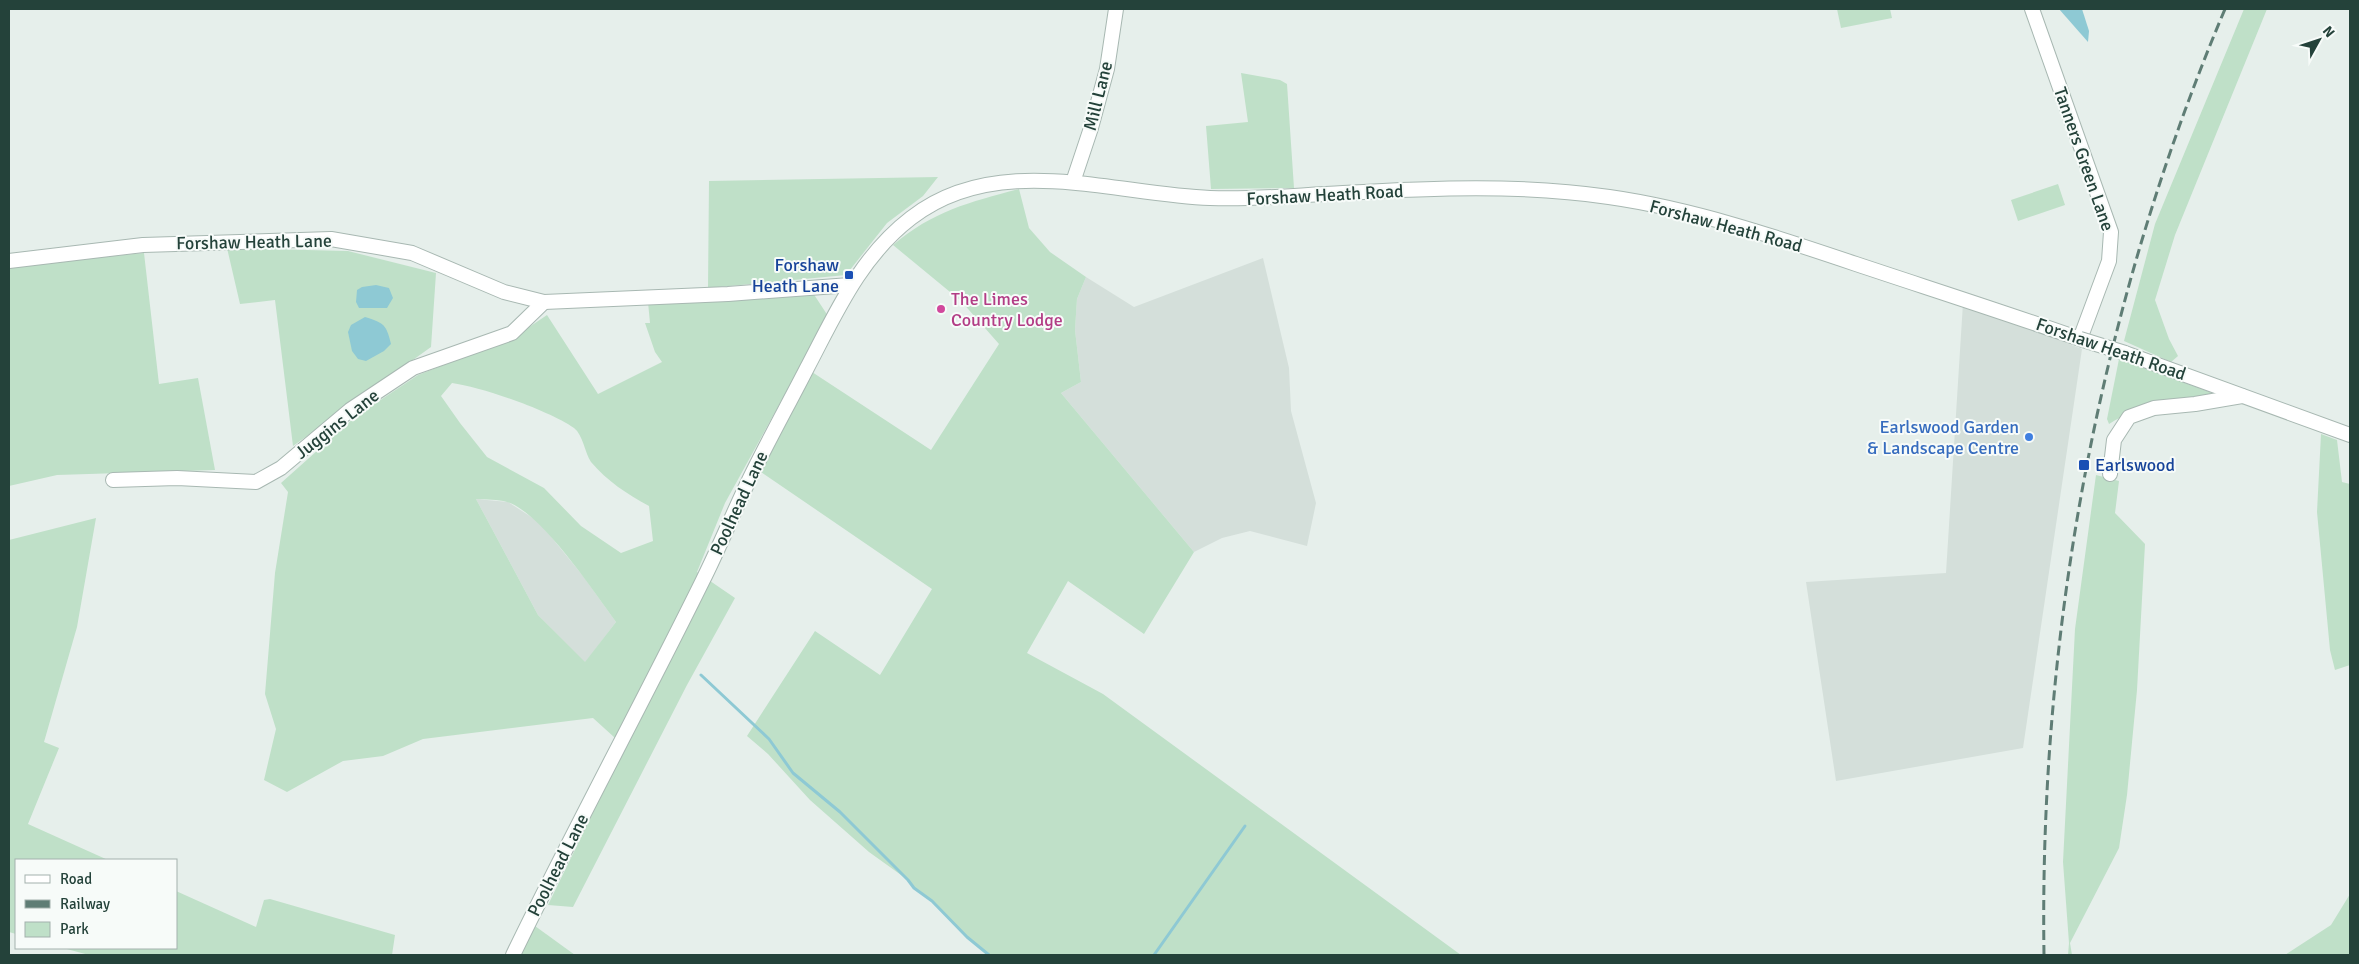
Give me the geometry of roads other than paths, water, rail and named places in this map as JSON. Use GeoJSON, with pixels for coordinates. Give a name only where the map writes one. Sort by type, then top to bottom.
{"type":"FeatureCollection","features":[{"type":"Feature","properties":{"kind":"street","name":"Mill Lane"},"geometry":{"type":"LineString","coordinates":[[1073,182],[1091,128],[1107,69],[1116,9]]}},
{"type":"Feature","properties":{"kind":"street","name":"Tanners Green Lane"},"geometry":{"type":"LineString","coordinates":[[2032,9],[2111,232],[2109,261],[2080,339]]}},
{"type":"Feature","properties":{"kind":"street","name":"Poolhead Lane"},"geometry":{"type":"LineString","coordinates":[[513,955],[704,578],[750,478],[850,285],[886,239],[912,217],[945,198],[972,188],[999,183],[1036,180],[1073,182]]}},
{"type":"Feature","properties":{"kind":"street","name":"Forshaw Heath Road"},"geometry":{"type":"LineString","coordinates":[[1073,182],[1149,193],[1211,198],[1259,199],[1345,193],[1497,188],[1608,196],[1680,210],[1762,234],[2125,353],[2350,435]]}},
{"type":"Feature","properties":{"kind":"street","name":"Forshaw Heath Lane"},"geometry":{"type":"LineString","coordinates":[[9,261],[143,245],[331,239],[412,253],[504,292],[544,302],[728,294],[850,285]]}},
{"type":"Feature","properties":{"kind":"street","name":"Juggins Lane"},"geometry":{"type":"LineString","coordinates":[[113,480],[177,478],[256,482],[281,468],[350,410],[413,368],[512,333],[544,302]]}},
{"type":"Feature","properties":{"kind":"street"},"geometry":{"type":"LineString","coordinates":[[2110,474],[2114,440],[2129,417],[2154,408],[2195,404],[2243,396]]}},
{"type":"Feature","properties":{"kind":"water"},"geometry":{"type":"Polygon","coordinates":[[[2059,9],[2082,9],[2089,31],[2088,42],[2059,9]]]}},
{"type":"Feature","properties":{"kind":"water"},"geometry":{"type":"Polygon","coordinates":[[[376,285],[389,288],[393,298],[387,308],[359,308],[356,302],[357,290],[362,287],[376,285]]]}},
{"type":"Feature","properties":{"kind":"water"},"geometry":{"type":"Polygon","coordinates":[[[365,317],[380,323],[386,328],[391,344],[384,351],[366,361],[358,359],[352,351],[348,332],[351,325],[365,317]]]}},
{"type":"Feature","properties":{"kind":"waterway"},"geometry":{"type":"LineString","coordinates":[[701,675],[769,739],[793,773],[840,812],[914,888],[932,901],[967,937],[989,955]]}},
{"type":"Feature","properties":{"kind":"waterway"},"geometry":{"type":"LineString","coordinates":[[1154,955],[1245,826]]}},
{"type":"Feature","properties":{"kind":"railway"},"geometry":{"type":"LineString","coordinates":[[2044,955],[2045,834],[2052,713],[2066,592],[2085,473],[2111,354],[2143,237],[2181,122],[2225,9]]}},
{"type":"Feature","properties":{"kind":"place","name":"Forshaw Heath Lane"},"geometry":{"type":"Point","coordinates":[849,275]}},
{"type":"Feature","properties":{"kind":"place","name":"The Limes Country Lodge"},"geometry":{"type":"Point","coordinates":[941,309]}},
{"type":"Feature","properties":{"kind":"place","name":"Earlswood Garden & Landscape Centre"},"geometry":{"type":"Point","coordinates":[2029,437]}},
{"type":"Feature","properties":{"kind":"place","name":"Earlswood"},"geometry":{"type":"Point","coordinates":[2084,465]}}]}
